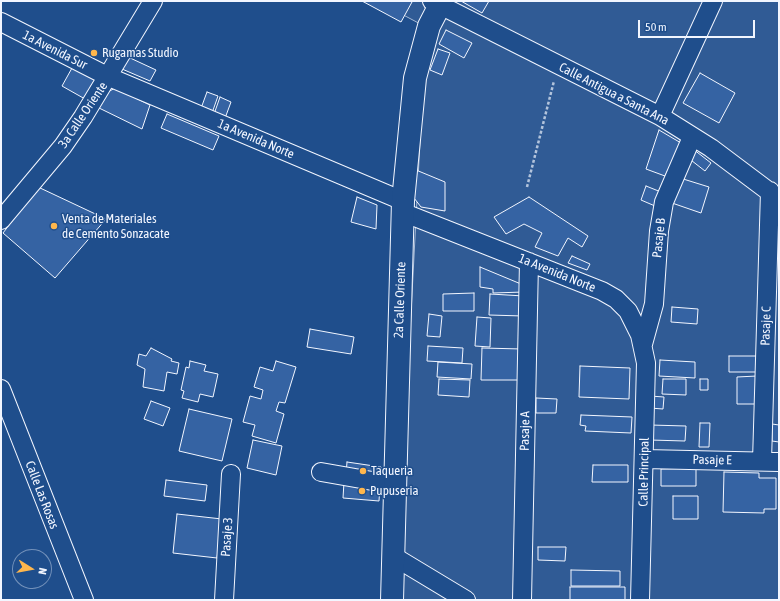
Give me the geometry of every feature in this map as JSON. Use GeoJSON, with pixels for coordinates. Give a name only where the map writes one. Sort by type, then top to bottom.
{"type":"FeatureCollection","features":[{"type":"Feature","properties":{"kind":"main road","name":"2a Calle Oriente"},"geometry":{"type":"LineString","coordinates":[[392,600],[402,206],[415,78],[424,41],[438,2]]}},
{"type":"Feature","properties":{"kind":"street","name":"3a Calle Oriente"},"geometry":{"type":"LineString","coordinates":[[1,220],[63,146],[109,77],[153,1]]}},
{"type":"Feature","properties":{"kind":"street"},"geometry":{"type":"LineString","coordinates":[[660,116],[713,1]]}},
{"type":"Feature","properties":{"kind":"street","name":"Calle Antigua a Santa Ana"},"geometry":{"type":"LineString","coordinates":[[438,2],[558,65],[660,116],[711,148],[774,195]]}},
{"type":"Feature","properties":{"kind":"street","name":"1a Avenida Sur"},"geometry":{"type":"LineString","coordinates":[[1,22],[109,77]]}},
{"type":"Feature","properties":{"kind":"street","name":"1a Avenida Norte"},"geometry":{"type":"LineString","coordinates":[[109,77],[529,262],[602,291],[616,300],[628,311],[643,344]]}},
{"type":"Feature","properties":{"kind":"street","name":"Pasaje B"},"geometry":{"type":"LineString","coordinates":[[643,344],[654,304],[659,239],[664,202],[692,136]]}},
{"type":"Feature","properties":{"kind":"street","name":"Pasaje C"},"geometry":{"type":"LineString","coordinates":[[770,462],[774,195]]}},
{"type":"Feature","properties":{"kind":"street","name":"Pasaje A"},"geometry":{"type":"LineString","coordinates":[[522,600],[529,262]]}},
{"type":"Feature","properties":{"kind":"street","name":"Calle Principal"},"geometry":{"type":"LineString","coordinates":[[640,600],[645,459],[646,363],[643,344]]}},
{"type":"Feature","properties":{"kind":"street","name":"Calle Las Rosas"},"geometry":{"type":"LineString","coordinates":[[1,389],[84,600]]}},
{"type":"Feature","properties":{"kind":"street","name":"Pasaje E"},"geometry":{"type":"LineString","coordinates":[[645,459],[770,462]]}},
{"type":"Feature","properties":{"kind":"street"},"geometry":{"type":"LineString","coordinates":[[321,472],[395,485]]}},
{"type":"Feature","properties":{"kind":"street","name":"Pasaje 3"},"geometry":{"type":"LineString","coordinates":[[224,600],[231,474]]}},
{"type":"Feature","properties":{"kind":"street"},"geometry":{"type":"LineString","coordinates":[[393,556],[466,600]]}},
{"type":"Feature","properties":{"kind":"path"},"geometry":{"type":"LineString","coordinates":[[527,187],[558,65]]}},
{"type":"Feature","properties":{"kind":"shaded area"},"geometry":{"type":"Polygon","coordinates":[[[377,1],[779,1],[779,600],[396,600],[426,27],[377,1]]]}},
{"type":"Feature","properties":{"kind":"building"},"geometry":{"type":"Polygon","coordinates":[[[362,1],[409,1],[412,2],[401,22],[362,1]]]}},
{"type":"Feature","properties":{"kind":"building"},"geometry":{"type":"Polygon","coordinates":[[[461,1],[489,1],[482,13],[461,1]]]}},
{"type":"Feature","properties":{"kind":"building"},"geometry":{"type":"Polygon","coordinates":[[[446,30],[472,43],[464,58],[439,44],[446,30]]]}},
{"type":"Feature","properties":{"kind":"building"},"geometry":{"type":"Polygon","coordinates":[[[438,49],[450,53],[442,75],[430,70],[438,49]]]}},
{"type":"Feature","properties":{"kind":"building"},"geometry":{"type":"Polygon","coordinates":[[[128,57],[156,70],[150,81],[122,69],[128,57]]]}},
{"type":"Feature","properties":{"kind":"building"},"geometry":{"type":"Polygon","coordinates":[[[72,68],[95,80],[85,99],[62,86],[72,68]]]}},
{"type":"Feature","properties":{"kind":"building"},"geometry":{"type":"Polygon","coordinates":[[[700,73],[735,93],[719,123],[683,103],[700,73]]]}},
{"type":"Feature","properties":{"kind":"building"},"geometry":{"type":"Polygon","coordinates":[[[115,88],[150,105],[142,129],[97,107],[108,92],[115,88]]]}},
{"type":"Feature","properties":{"kind":"building"},"geometry":{"type":"Polygon","coordinates":[[[207,92],[218,96],[211,116],[200,111],[207,92]]]}},
{"type":"Feature","properties":{"kind":"building"},"geometry":{"type":"Polygon","coordinates":[[[220,97],[231,102],[224,121],[213,117],[220,97]]]}},
{"type":"Feature","properties":{"kind":"building"},"geometry":{"type":"Polygon","coordinates":[[[167,114],[219,136],[213,150],[161,128],[167,114]]]}},
{"type":"Feature","properties":{"kind":"building"},"geometry":{"type":"Polygon","coordinates":[[[659,130],[681,143],[665,176],[646,169],[659,130]]]}},
{"type":"Feature","properties":{"kind":"building"},"geometry":{"type":"Polygon","coordinates":[[[693,149],[711,163],[705,171],[687,157],[693,149]]]}},
{"type":"Feature","properties":{"kind":"building"},"geometry":{"type":"Polygon","coordinates":[[[416,170],[445,182],[445,211],[421,207],[414,198],[416,170]]]}},
{"type":"Feature","properties":{"kind":"building"},"geometry":{"type":"Polygon","coordinates":[[[680,178],[709,187],[701,213],[672,203],[680,178]]]}},
{"type":"Feature","properties":{"kind":"building"},"geometry":{"type":"Polygon","coordinates":[[[646,186],[661,192],[655,206],[641,200],[646,186]]]}},
{"type":"Feature","properties":{"kind":"building","name":"Venta de Materiales de Cemento Sonzacate"},"geometry":{"type":"Polygon","coordinates":[[[38,187],[106,219],[55,278],[3,233],[38,187]]]}},
{"type":"Feature","properties":{"kind":"building"},"geometry":{"type":"Polygon","coordinates":[[[357,197],[377,205],[376,229],[351,222],[357,197]]]}},
{"type":"Feature","properties":{"kind":"building"},"geometry":{"type":"Polygon","coordinates":[[[529,197],[588,236],[582,247],[568,238],[558,256],[535,247],[542,233],[524,224],[506,234],[494,217],[529,197]]]}},
{"type":"Feature","properties":{"kind":"building"},"geometry":{"type":"Polygon","coordinates":[[[572,256],[590,264],[587,270],[568,263],[572,256]]]}},
{"type":"Feature","properties":{"kind":"building"},"geometry":{"type":"Polygon","coordinates":[[[480,267],[521,284],[524,292],[493,293],[493,289],[480,287],[480,267]]]}},
{"type":"Feature","properties":{"kind":"building"},"geometry":{"type":"Polygon","coordinates":[[[474,293],[474,311],[443,311],[443,294],[474,293]]]}},
{"type":"Feature","properties":{"kind":"building"},"geometry":{"type":"Polygon","coordinates":[[[490,294],[524,296],[523,316],[489,315],[490,294]]]}},
{"type":"Feature","properties":{"kind":"building"},"geometry":{"type":"Polygon","coordinates":[[[672,307],[698,309],[697,324],[671,322],[672,307]]]}},
{"type":"Feature","properties":{"kind":"building"},"geometry":{"type":"Polygon","coordinates":[[[429,314],[442,316],[440,337],[427,336],[429,314]]]}},
{"type":"Feature","properties":{"kind":"building"},"geometry":{"type":"Polygon","coordinates":[[[477,317],[491,318],[490,347],[475,346],[477,317]]]}},
{"type":"Feature","properties":{"kind":"building"},"geometry":{"type":"Polygon","coordinates":[[[310,329],[354,337],[351,354],[307,347],[310,329]]]}},
{"type":"Feature","properties":{"kind":"building"},"geometry":{"type":"Polygon","coordinates":[[[428,346],[463,348],[462,363],[427,361],[428,346]]]}},
{"type":"Feature","properties":{"kind":"building"},"geometry":{"type":"Polygon","coordinates":[[[151,348],[172,359],[171,361],[179,363],[177,374],[167,372],[164,391],[143,387],[145,369],[137,365],[139,354],[146,356],[151,348]]]}},
{"type":"Feature","properties":{"kind":"building"},"geometry":{"type":"Polygon","coordinates":[[[482,348],[522,349],[521,380],[481,380],[482,348]]]}},
{"type":"Feature","properties":{"kind":"building"},"geometry":{"type":"Polygon","coordinates":[[[729,356],[757,356],[757,372],[729,372],[729,356]]]}},
{"type":"Feature","properties":{"kind":"building"},"geometry":{"type":"Polygon","coordinates":[[[660,360],[695,362],[695,378],[659,376],[660,360]]]}},
{"type":"Feature","properties":{"kind":"building"},"geometry":{"type":"Polygon","coordinates":[[[190,361],[206,365],[204,371],[218,374],[213,397],[200,394],[198,402],[182,398],[184,391],[181,390],[186,367],[189,368],[190,361]]]}},
{"type":"Feature","properties":{"kind":"building"},"geometry":{"type":"Polygon","coordinates":[[[276,361],[296,367],[285,403],[279,402],[276,411],[284,414],[276,443],[252,436],[255,425],[243,422],[250,396],[261,399],[263,390],[254,387],[260,367],[273,371],[276,361]]]}},
{"type":"Feature","properties":{"kind":"building"},"geometry":{"type":"Polygon","coordinates":[[[438,362],[472,364],[471,379],[437,377],[438,362]]]}},
{"type":"Feature","properties":{"kind":"building"},"geometry":{"type":"Polygon","coordinates":[[[580,366],[630,368],[629,399],[579,397],[580,366]]]}},
{"type":"Feature","properties":{"kind":"building"},"geometry":{"type":"Polygon","coordinates":[[[757,376],[757,404],[737,404],[737,377],[757,376]]]}},
{"type":"Feature","properties":{"kind":"building"},"geometry":{"type":"Polygon","coordinates":[[[439,379],[470,380],[469,397],[438,395],[439,379]]]}},
{"type":"Feature","properties":{"kind":"building"},"geometry":{"type":"Polygon","coordinates":[[[663,379],[686,379],[686,395],[662,394],[663,379]]]}},
{"type":"Feature","properties":{"kind":"building"},"geometry":{"type":"Polygon","coordinates":[[[700,379],[708,379],[708,390],[700,390],[700,379]]]}},
{"type":"Feature","properties":{"kind":"building"},"geometry":{"type":"Polygon","coordinates":[[[650,396],[664,397],[663,409],[650,408],[650,396]]]}},
{"type":"Feature","properties":{"kind":"building"},"geometry":{"type":"Polygon","coordinates":[[[536,398],[557,399],[556,413],[536,413],[536,398]]]}},
{"type":"Feature","properties":{"kind":"building"},"geometry":{"type":"Polygon","coordinates":[[[151,401],[170,408],[163,426],[144,419],[151,401]]]}},
{"type":"Feature","properties":{"kind":"building"},"geometry":{"type":"Polygon","coordinates":[[[189,409],[232,419],[222,461],[179,451],[189,409]]]}},
{"type":"Feature","properties":{"kind":"building"},"geometry":{"type":"Polygon","coordinates":[[[581,415],[632,417],[631,433],[585,431],[586,426],[580,425],[581,415]]]}},
{"type":"Feature","properties":{"kind":"building"},"geometry":{"type":"Polygon","coordinates":[[[700,423],[710,423],[709,447],[699,447],[700,423]]]}},
{"type":"Feature","properties":{"kind":"building"},"geometry":{"type":"Polygon","coordinates":[[[772,424],[779,425],[779,442],[772,441],[772,424]]]}},
{"type":"Feature","properties":{"kind":"building"},"geometry":{"type":"Polygon","coordinates":[[[650,425],[686,426],[685,441],[650,440],[650,425]]]}},
{"type":"Feature","properties":{"kind":"building"},"geometry":{"type":"Polygon","coordinates":[[[253,440],[282,446],[276,475],[247,468],[253,440]]]}},
{"type":"Feature","properties":{"kind":"building","name":"Taqueria"},"geometry":{"type":"Polygon","coordinates":[[[347,462],[381,467],[379,480],[346,475],[347,462]]]}},
{"type":"Feature","properties":{"kind":"building"},"geometry":{"type":"Polygon","coordinates":[[[593,465],[628,465],[628,482],[592,482],[593,465]]]}},
{"type":"Feature","properties":{"kind":"building"},"geometry":{"type":"Polygon","coordinates":[[[696,468],[696,486],[661,486],[661,469],[696,468]]]}},
{"type":"Feature","properties":{"kind":"building"},"geometry":{"type":"Polygon","coordinates":[[[724,472],[759,473],[759,478],[776,478],[776,509],[764,509],[764,513],[723,512],[724,472]]]}},
{"type":"Feature","properties":{"kind":"building"},"geometry":{"type":"Polygon","coordinates":[[[166,480],[207,485],[205,501],[164,496],[166,480]]]}},
{"type":"Feature","properties":{"kind":"building","name":"Pupuseria"},"geometry":{"type":"Polygon","coordinates":[[[344,482],[380,485],[379,501],[343,498],[344,482]]]}},
{"type":"Feature","properties":{"kind":"building"},"geometry":{"type":"Polygon","coordinates":[[[673,496],[698,496],[698,519],[673,519],[673,496]]]}},
{"type":"Feature","properties":{"kind":"building"},"geometry":{"type":"Polygon","coordinates":[[[177,514],[222,519],[217,558],[173,553],[177,514]]]}},
{"type":"Feature","properties":{"kind":"building"},"geometry":{"type":"Polygon","coordinates":[[[538,547],[566,547],[565,561],[538,560],[538,547]]]}},
{"type":"Feature","properties":{"kind":"building"},"geometry":{"type":"Polygon","coordinates":[[[571,570],[620,571],[620,586],[571,586],[571,570]]]}},
{"type":"Feature","properties":{"kind":"building"},"geometry":{"type":"Polygon","coordinates":[[[570,587],[625,587],[625,600],[570,600],[570,587]]]}},
{"type":"Feature","properties":{"kind":"place","name":"Rugamas Studio"},"geometry":{"type":"Point","coordinates":[94,53]}},
{"type":"Feature","properties":{"kind":"place","name":"Venta de Materiales de Cemento Sonzacate"},"geometry":{"type":"Point","coordinates":[54,226]}},
{"type":"Feature","properties":{"kind":"place","name":"Taqueria"},"geometry":{"type":"Point","coordinates":[363,471]}},
{"type":"Feature","properties":{"kind":"place","name":"Pupuseria"},"geometry":{"type":"Point","coordinates":[362,491]}}]}
